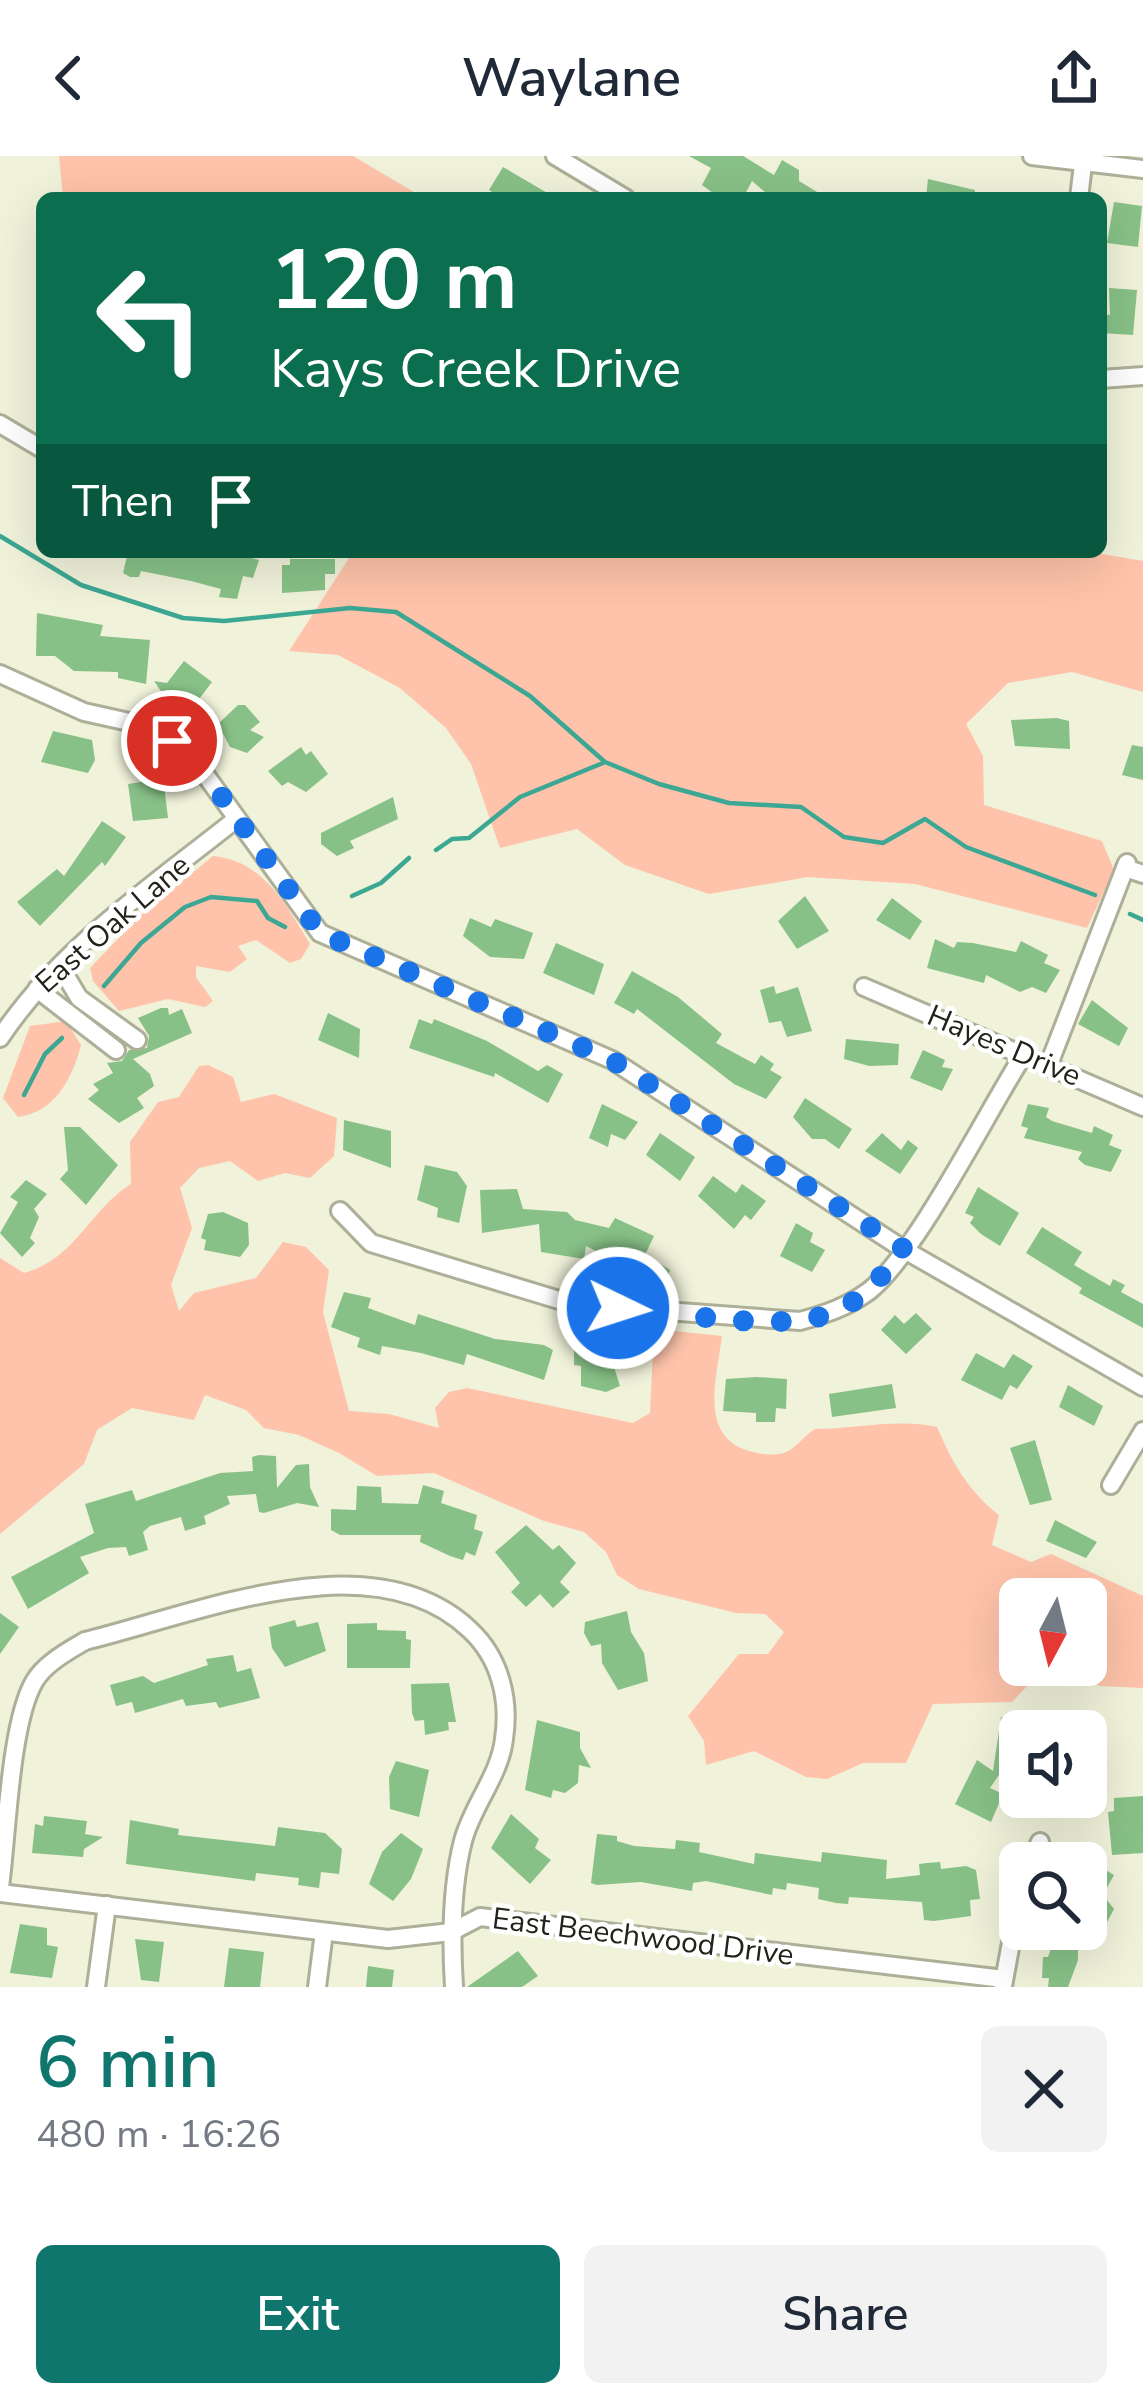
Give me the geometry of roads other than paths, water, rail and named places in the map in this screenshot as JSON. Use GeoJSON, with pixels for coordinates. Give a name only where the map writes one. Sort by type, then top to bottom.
{"type":"FeatureCollection","features":[{"type":"Feature","properties":{"kind":"street"},"geometry":{"type":"LineString","coordinates":[[555,156],[616,192]]}},
{"type":"Feature","properties":{"kind":"street"},"geometry":{"type":"LineString","coordinates":[[1032,156],[1143,169]]}},
{"type":"Feature","properties":{"kind":"street"},"geometry":{"type":"LineString","coordinates":[[1080,192],[1084,159]]}},
{"type":"Feature","properties":{"kind":"street"},"geometry":{"type":"LineString","coordinates":[[1107,379],[1143,376]]}},
{"type":"Feature","properties":{"kind":"street"},"geometry":{"type":"LineString","coordinates":[[0,424],[36,445]]}},
{"type":"Feature","properties":{"kind":"street"},"geometry":{"type":"LineString","coordinates":[[0,674],[68,706],[129,722],[172,741],[204,772],[320,933],[612,1060],[904,1249],[1143,1387]]}},
{"type":"Feature","properties":{"kind":"street","name":"East Oak Lane"},"geometry":{"type":"LineString","coordinates":[[0,1038],[37,989],[101,926],[236,820]]}},
{"type":"Feature","properties":{"kind":"street"},"geometry":{"type":"LineString","coordinates":[[1049,1064],[1132,868]]}},
{"type":"Feature","properties":{"kind":"street"},"geometry":{"type":"LineString","coordinates":[[60,966],[79,998],[136,1040]]}},
{"type":"Feature","properties":{"kind":"street","name":"Hayes Drive"},"geometry":{"type":"LineString","coordinates":[[864,986],[1143,1107]]}},
{"type":"Feature","properties":{"kind":"street"},"geometry":{"type":"LineString","coordinates":[[37,989],[116,1050]]}},
{"type":"Feature","properties":{"kind":"street"},"geometry":{"type":"LineString","coordinates":[[340,1211],[371,1243],[572,1304],[800,1321],[836,1312],[872,1288],[904,1249],[1024,1054]]}},
{"type":"Feature","properties":{"kind":"street"},"geometry":{"type":"LineString","coordinates":[[1111,1485],[1143,1431]]}},
{"type":"Feature","properties":{"kind":"street"},"geometry":{"type":"LineString","coordinates":[[0,1890],[21,1727],[34,1681],[86,1641],[319,1584],[411,1591],[452,1613],[480,1639],[501,1676],[507,1710],[504,1745],[464,1840],[451,1932],[454,1987]]}},
{"type":"Feature","properties":{"kind":"street","name":"East Beechwood Drive"},"geometry":{"type":"LineString","coordinates":[[0,1890],[388,1939],[451,1932],[480,1917],[1003,1983]]}},
{"type":"Feature","properties":{"kind":"street"},"geometry":{"type":"LineString","coordinates":[[96,1987],[107,1906]]}},
{"type":"Feature","properties":{"kind":"street"},"geometry":{"type":"LineString","coordinates":[[317,1987],[324,1932]]}},
{"type":"Feature","properties":{"kind":"street"},"geometry":{"type":"LineString","coordinates":[[1003,1983],[1009,1950]]}},
{"type":"Feature","properties":{"kind":"waterway"},"geometry":{"type":"LineString","coordinates":[[0,536],[36,558]]}},
{"type":"Feature","properties":{"kind":"waterway"},"geometry":{"type":"LineString","coordinates":[[36,558],[81,585],[183,618],[224,621],[350,608],[396,612],[530,696],[605,762],[659,784],[729,803],[801,807],[844,837],[883,843],[925,819],[966,847],[1095,895]]}},
{"type":"Feature","properties":{"kind":"waterway"},"geometry":{"type":"LineString","coordinates":[[436,850],[452,839],[469,838],[520,797],[603,763]]}},
{"type":"Feature","properties":{"kind":"waterway"},"geometry":{"type":"LineString","coordinates":[[352,896],[381,883],[409,858]]}},
{"type":"Feature","properties":{"kind":"waterway"},"geometry":{"type":"LineString","coordinates":[[104,986],[141,943],[185,907],[211,897],[257,901],[268,918],[285,927]]}},
{"type":"Feature","properties":{"kind":"waterway"},"geometry":{"type":"LineString","coordinates":[[1130,914],[1143,920]]}},
{"type":"Feature","properties":{"kind":"waterway"},"geometry":{"type":"LineString","coordinates":[[24,1095],[45,1054],[62,1038]]}}]}
